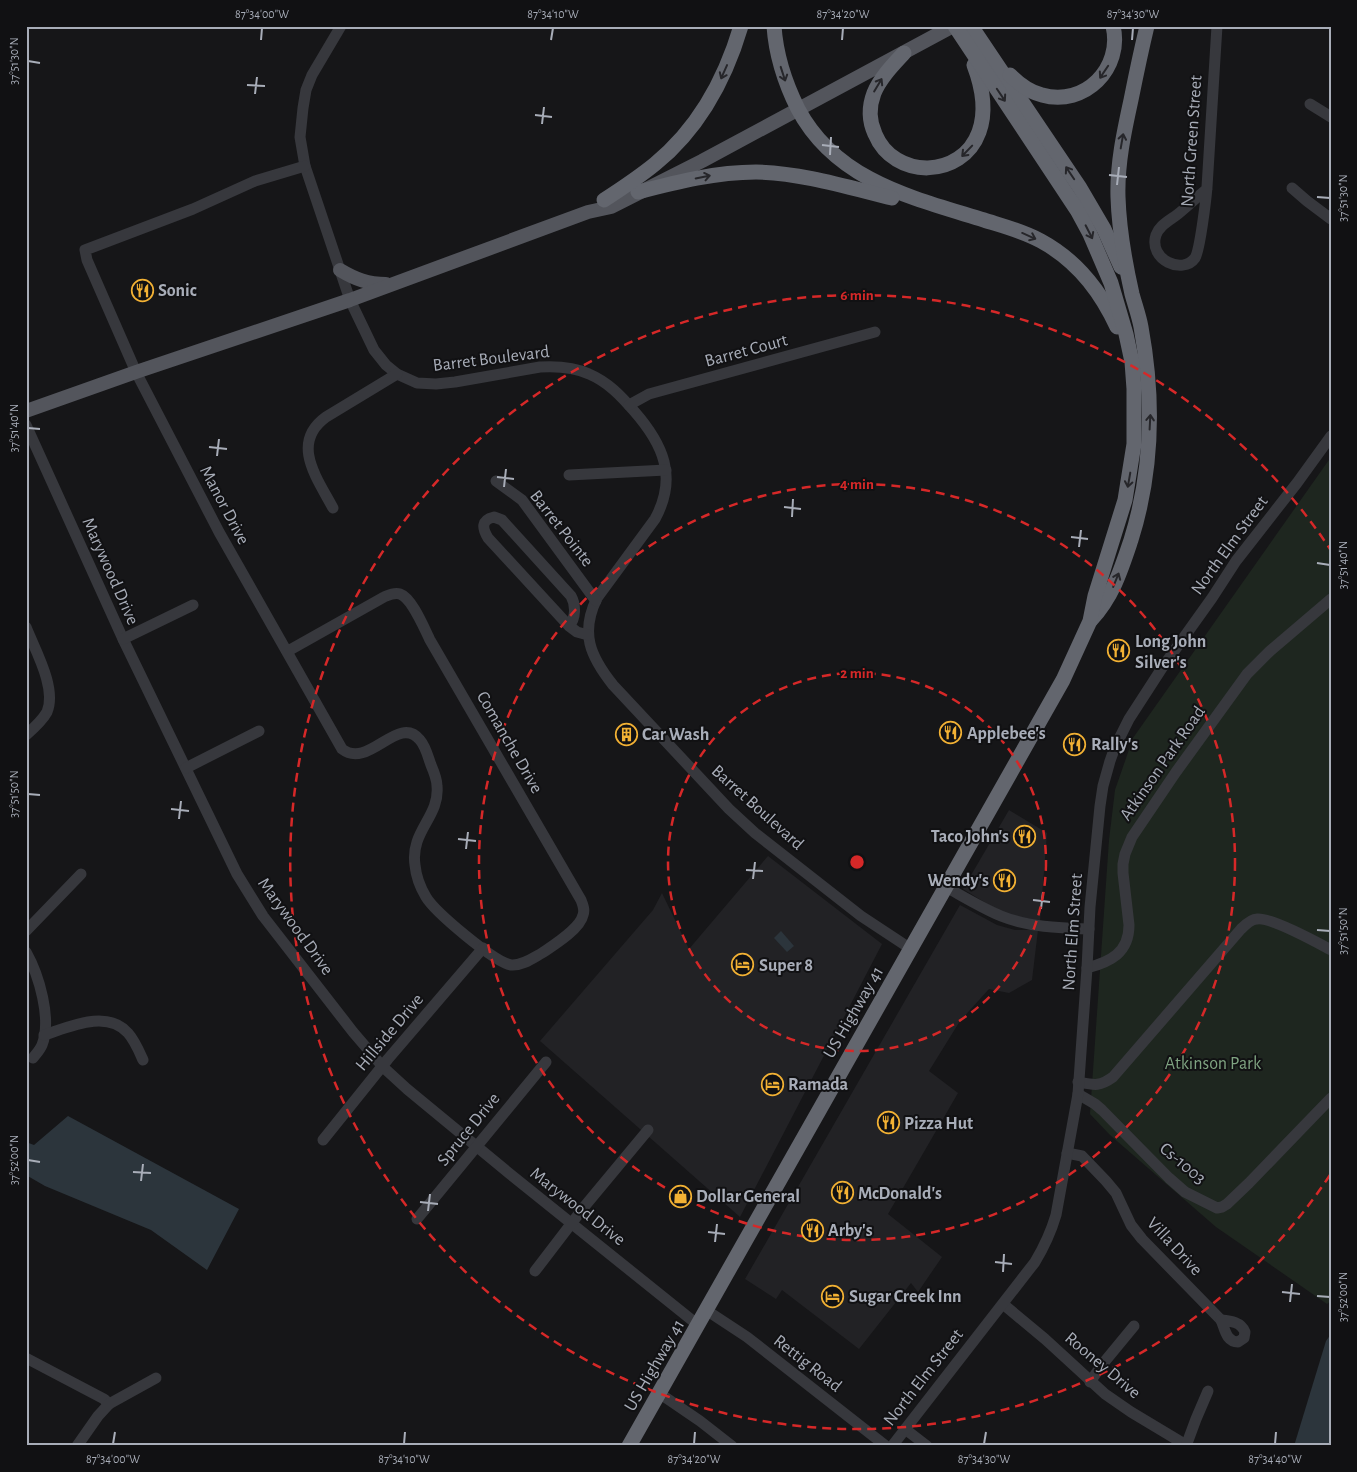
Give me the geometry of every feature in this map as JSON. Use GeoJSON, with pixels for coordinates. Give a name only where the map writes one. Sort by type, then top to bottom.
{"type":"FeatureCollection","features":[{"type":"Feature","properties":{"kind":"highway"},"geometry":{"type":"LineString","coordinates":[[604,200],[655,164],[678,143],[698,119],[729,62],[741,26]]}},
{"type":"Feature","properties":{"kind":"highway"},"geometry":{"type":"LineString","coordinates":[[774,26],[782,73],[790,92],[809,128],[835,156],[876,183],[897,192],[1026,234],[1058,252],[1101,295],[1110,310],[1132,362]]}},
{"type":"Feature","properties":{"kind":"highway"},"geometry":{"type":"LineString","coordinates":[[954,26],[1063,187],[1090,234],[1120,308],[1132,362],[1135,415],[1134,444],[1125,500],[1095,596],[1090,621]]}},
{"type":"Feature","properties":{"kind":"highway"},"geometry":{"type":"LineString","coordinates":[[971,26],[1092,208],[1132,293]]}},
{"type":"Feature","properties":{"kind":"highway"},"geometry":{"type":"LineString","coordinates":[[990,55],[1018,83],[1034,92],[1048,97],[1067,97],[1091,87],[1108,68],[1115,45],[1113,26]]}},
{"type":"Feature","properties":{"kind":"highway"},"geometry":{"type":"LineString","coordinates":[[1090,621],[1105,602],[1117,580],[1138,518],[1148,452],[1150,411],[1142,334],[1132,293],[1121,232],[1118,198],[1118,175],[1124,130],[1147,26]]}},
{"type":"Feature","properties":{"kind":"highway"},"geometry":{"type":"LineString","coordinates":[[904,53],[884,76],[874,92],[870,112],[874,130],[883,148],[893,158],[904,164],[924,168],[943,167],[955,162],[965,154],[974,144],[981,125],[983,112],[982,91],[964,40]]}},
{"type":"Feature","properties":{"kind":"highway"},"geometry":{"type":"LineString","coordinates":[[638,192],[722,174],[739,172],[774,173],[810,178],[983,220]]}},
{"type":"Feature","properties":{"kind":"highway","name":"US Highway 41"},"geometry":{"type":"LineString","coordinates":[[629,1446],[1062,680],[1090,621]]}},
{"type":"Feature","properties":{"kind":"main road"},"geometry":{"type":"LineString","coordinates":[[822,92],[904,53],[934,26]]}},
{"type":"Feature","properties":{"kind":"main road"},"geometry":{"type":"LineString","coordinates":[[26,411],[350,300],[588,212],[611,207],[702,161],[822,92],[922,38],[954,26]]}},
{"type":"Feature","properties":{"kind":"main road"},"geometry":{"type":"LineString","coordinates":[[588,212],[604,200],[772,120]]}},
{"type":"Feature","properties":{"kind":"main road"},"geometry":{"type":"LineString","coordinates":[[340,270],[363,282],[392,284]]}},
{"type":"Feature","properties":{"kind":"street","name":"Barret Boulevard"},"geometry":{"type":"LineString","coordinates":[[341,26],[312,75],[306,90],[300,128],[302,150],[305,166],[350,300],[374,350],[386,365],[397,374],[418,383],[436,384],[540,367],[571,368],[597,377],[612,388],[629,405],[658,444],[666,470],[666,490],[660,510],[650,526],[596,601],[590,616],[588,635],[593,656],[613,685],[729,809],[758,835],[860,916],[911,949]]}},
{"type":"Feature","properties":{"kind":"street","name":"North Green Street"},"geometry":{"type":"LineString","coordinates":[[1207,189],[1162,226],[1156,234],[1155,244],[1157,252],[1163,260],[1180,265],[1188,263],[1195,258],[1200,238],[1207,189],[1217,26]]}},
{"type":"Feature","properties":{"kind":"street"},"geometry":{"type":"LineString","coordinates":[[1310,104],[1331,117]]}},
{"type":"Feature","properties":{"kind":"street","name":"Manor Drive"},"geometry":{"type":"LineString","coordinates":[[305,166],[255,181],[193,209],[85,250],[87,260],[136,372],[219,532],[342,749],[353,755],[365,752],[390,738],[406,733],[414,735],[423,744],[438,788],[433,810],[420,831],[415,846],[414,863],[418,880],[431,904],[482,948]]}},
{"type":"Feature","properties":{"kind":"street"},"geometry":{"type":"LineString","coordinates":[[1292,188],[1307,202],[1331,219]]}},
{"type":"Feature","properties":{"kind":"street","name":"Barret Court"},"geometry":{"type":"LineString","coordinates":[[629,405],[649,394],[875,332]]}},
{"type":"Feature","properties":{"kind":"street"},"geometry":{"type":"LineString","coordinates":[[333,508],[310,462],[308,448],[312,430],[326,417],[397,374]]}},
{"type":"Feature","properties":{"kind":"street","name":"Marywood Drive"},"geometry":{"type":"LineString","coordinates":[[26,425],[123,639],[238,874],[260,911],[353,1032],[383,1067],[476,1147],[698,1325]]}},
{"type":"Feature","properties":{"kind":"street","name":"North Elm Street"},"geometry":{"type":"LineString","coordinates":[[892,1446],[1035,1262],[1048,1239],[1056,1215],[1078,1088],[1091,897],[1102,791],[1110,761],[1121,733],[1157,676],[1236,561],[1297,484],[1331,436]]}},
{"type":"Feature","properties":{"kind":"street"},"geometry":{"type":"LineString","coordinates":[[569,475],[666,470]]}},
{"type":"Feature","properties":{"kind":"street","name":"Barret Pointe"},"geometry":{"type":"LineString","coordinates":[[496,481],[522,500],[596,601]]}},
{"type":"Feature","properties":{"kind":"street"},"geometry":{"type":"LineString","coordinates":[[569,626],[572,623],[575,609],[571,596],[502,520],[494,517],[486,520],[483,529],[488,538],[569,626],[577,632],[588,635]]}},
{"type":"Feature","properties":{"kind":"street","name":"Comanche Drive"},"geometry":{"type":"LineString","coordinates":[[288,652],[392,594],[404,596],[411,605],[578,894],[583,906],[583,917],[576,927],[550,948],[528,961],[515,965],[509,964],[482,948]]}},
{"type":"Feature","properties":{"kind":"street","name":"Atkinson Park Road"},"geometry":{"type":"LineString","coordinates":[[1087,968],[1113,959],[1127,939],[1129,925],[1123,864],[1128,845],[1137,829],[1247,674],[1270,651],[1331,599]]}},
{"type":"Feature","properties":{"kind":"street"},"geometry":{"type":"LineString","coordinates":[[123,639],[193,606]]}},
{"type":"Feature","properties":{"kind":"street"},"geometry":{"type":"LineString","coordinates":[[26,627],[47,680],[50,699],[42,720],[26,735]]}},
{"type":"Feature","properties":{"kind":"street"},"geometry":{"type":"LineString","coordinates":[[186,768],[259,731]]}},
{"type":"Feature","properties":{"kind":"street"},"geometry":{"type":"LineString","coordinates":[[26,931],[81,874]]}},
{"type":"Feature","properties":{"kind":"street"},"geometry":{"type":"LineString","coordinates":[[946,887],[988,910],[1009,918],[1038,925],[1089,930]]}},
{"type":"Feature","properties":{"kind":"street"},"geometry":{"type":"LineString","coordinates":[[1078,1088],[1100,1085],[1113,1077],[1248,922],[1258,918],[1276,923],[1331,950]]}},
{"type":"Feature","properties":{"kind":"street","name":"Hillside Drive"},"geometry":{"type":"LineString","coordinates":[[323,1140],[482,948]]}},
{"type":"Feature","properties":{"kind":"street"},"geometry":{"type":"LineString","coordinates":[[26,952],[40,985],[45,1019],[42,1045],[33,1058]]}},
{"type":"Feature","properties":{"kind":"street"},"geometry":{"type":"LineString","coordinates":[[44,1035],[86,1022],[100,1021],[113,1023],[129,1033],[143,1060]]}},
{"type":"Feature","properties":{"kind":"street","name":"Spruce Drive"},"geometry":{"type":"LineString","coordinates":[[418,1219],[546,1062]]}},
{"type":"Feature","properties":{"kind":"street","name":"Cs-1003"},"geometry":{"type":"LineString","coordinates":[[1078,1088],[1164,1174],[1185,1192],[1217,1208],[1222,1207],[1232,1199],[1331,1098]]}},
{"type":"Feature","properties":{"kind":"street"},"geometry":{"type":"LineString","coordinates":[[535,1271],[648,1130]]}},
{"type":"Feature","properties":{"kind":"street","name":"Villa Drive"},"geometry":{"type":"LineString","coordinates":[[1067,1153],[1082,1156],[1106,1181],[1116,1193],[1131,1224],[1142,1239],[1221,1320]]}},
{"type":"Feature","properties":{"kind":"street","name":"Rooney Drive"},"geometry":{"type":"LineString","coordinates":[[1003,1304],[1051,1345],[1090,1382],[1126,1409],[1186,1445]]}},
{"type":"Feature","properties":{"kind":"street","name":"Rettig Road"},"geometry":{"type":"LineString","coordinates":[[706,1310],[747,1337],[886,1446]]}},
{"type":"Feature","properties":{"kind":"street"},"geometry":{"type":"LineString","coordinates":[[1090,1382],[1106,1359],[1134,1326]]}},
{"type":"Feature","properties":{"kind":"street"},"geometry":{"type":"LineString","coordinates":[[26,1358],[104,1399],[109,1404]]}},
{"type":"Feature","properties":{"kind":"street"},"geometry":{"type":"LineString","coordinates":[[77,1446],[109,1404],[156,1378]]}},
{"type":"Feature","properties":{"kind":"street"},"geometry":{"type":"LineString","coordinates":[[1186,1445],[1208,1391]]}},
{"type":"Feature","properties":{"kind":"street"},"geometry":{"type":"LineString","coordinates":[[659,1393],[732,1446]]}},
{"type":"Feature","properties":{"kind":"street"},"geometry":{"type":"LineString","coordinates":[[905,1429],[927,1446]]}},
{"type":"Feature","properties":{"kind":"shaded area"},"geometry":{"type":"Polygon","coordinates":[[[1009,810],[1047,833],[1040,921],[1007,914],[963,889],[1009,810]]]}},
{"type":"Feature","properties":{"kind":"shaded area"},"geometry":{"type":"Polygon","coordinates":[[[768,856],[882,944],[740,1217],[540,1041],[653,910],[662,893],[689,949],[768,856]]]}},
{"type":"Feature","properties":{"kind":"shaded area"},"geometry":{"type":"Polygon","coordinates":[[[960,905],[997,925],[1015,930],[1038,930],[1032,980],[1009,993],[989,989],[960,1021],[929,1071],[958,1093],[888,1214],[942,1257],[918,1292],[911,1283],[859,1349],[782,1290],[776,1299],[745,1279],[960,905]]]}},
{"type":"Feature","properties":{"kind":"shaded area"},"geometry":{"type":"Polygon","coordinates":[[[781,931],[794,946],[787,952],[774,938],[781,931]]]}},
{"type":"Feature","properties":{"kind":"shaded area"},"geometry":{"type":"Polygon","coordinates":[[[68,1116],[239,1209],[207,1270],[151,1230],[45,1186],[26,1175],[26,1142],[34,1145],[68,1116]]]}},
{"type":"Feature","properties":{"kind":"shaded area"},"geometry":{"type":"Polygon","coordinates":[[[1331,1334],[1331,1446],[1294,1446],[1326,1341],[1331,1334]]]}},
{"type":"Feature","properties":{"kind":"green space","name":"Atkinson Park"},"geometry":{"type":"Polygon","coordinates":[[[1331,457],[1331,1301],[1327,1304],[1216,1227],[1110,1135],[1090,1114],[1109,840],[1115,790],[1133,738],[1331,457]]]}},
{"type":"Feature","properties":{"kind":"place","name":"Sonic"},"geometry":{"type":"Point","coordinates":[142,290]}},
{"type":"Feature","properties":{"kind":"place","name":"Long John Silver's"},"geometry":{"type":"Point","coordinates":[1119,651]}},
{"type":"Feature","properties":{"kind":"place","name":"Applebee's"},"geometry":{"type":"Point","coordinates":[951,733]}},
{"type":"Feature","properties":{"kind":"place","name":"Car Wash"},"geometry":{"type":"Point","coordinates":[626,734]}},
{"type":"Feature","properties":{"kind":"place","name":"Rally's"},"geometry":{"type":"Point","coordinates":[1075,744]}},
{"type":"Feature","properties":{"kind":"place","name":"Taco John's"},"geometry":{"type":"Point","coordinates":[1025,836]}},
{"type":"Feature","properties":{"kind":"place","name":"Wendy's"},"geometry":{"type":"Point","coordinates":[1005,880]}},
{"type":"Feature","properties":{"kind":"place","name":"Super 8"},"geometry":{"type":"Point","coordinates":[743,965]}},
{"type":"Feature","properties":{"kind":"place","name":"Ramada"},"geometry":{"type":"Point","coordinates":[772,1084]}},
{"type":"Feature","properties":{"kind":"place","name":"Pizza Hut"},"geometry":{"type":"Point","coordinates":[888,1123]}},
{"type":"Feature","properties":{"kind":"place","name":"McDonald's"},"geometry":{"type":"Point","coordinates":[842,1193]}},
{"type":"Feature","properties":{"kind":"place","name":"Dollar General"},"geometry":{"type":"Point","coordinates":[680,1196]}},
{"type":"Feature","properties":{"kind":"place","name":"Arby's"},"geometry":{"type":"Point","coordinates":[812,1230]}},
{"type":"Feature","properties":{"kind":"place","name":"Sugar Creek Inn"},"geometry":{"type":"Point","coordinates":[833,1296]}}]}
